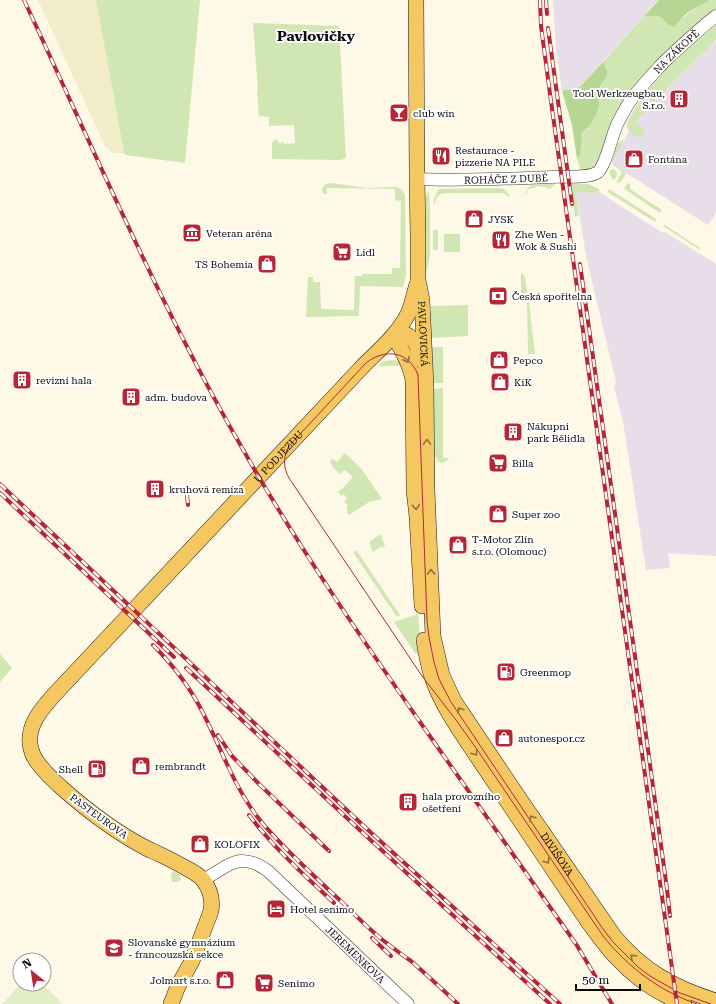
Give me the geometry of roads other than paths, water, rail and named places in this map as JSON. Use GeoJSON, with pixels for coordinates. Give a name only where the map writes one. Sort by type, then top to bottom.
{"type":"FeatureCollection","features":[{"type":"Feature","properties":{"kind":"main road","name":"PAVLOVICKÁ"},"geometry":{"type":"LineString","coordinates":[[416,0],[418,280],[422,300],[424,342],[413,420],[414,490],[417,517],[423,637],[435,668]]}},
{"type":"Feature","properties":{"kind":"main road","name":"U PODJEZDU"},"geometry":{"type":"LineString","coordinates":[[89,658],[362,366],[396,333],[408,313],[418,280]]}},
{"type":"Feature","properties":{"kind":"main road"},"geometry":{"type":"LineString","coordinates":[[396,333],[410,337],[417,344],[421,367],[419,382]]}},
{"type":"Feature","properties":{"kind":"main road","name":"PAVLOVICKÁ"},"geometry":{"type":"LineString","coordinates":[[419,382],[427,403],[427,489],[435,668]]}},
{"type":"Feature","properties":{"kind":"main road","name":"PASTEUROVA"},"geometry":{"type":"LineString","coordinates":[[89,658],[37,716],[32,726],[30,736],[30,745],[33,755],[44,771],[88,810],[133,840],[185,868],[203,880]]}},
{"type":"Feature","properties":{"kind":"main road","name":"DIVIŠOVA"},"geometry":{"type":"LineString","coordinates":[[435,668],[446,684],[454,701],[519,798],[622,947],[659,977],[686,991],[716,1001]]}},
{"type":"Feature","properties":{"kind":"main road","name":"DIVIŠOVA"},"geometry":{"type":"LineString","coordinates":[[435,668],[439,692],[456,724],[561,882],[604,943],[625,967],[642,980],[665,995],[684,1004]]}},
{"type":"Feature","properties":{"kind":"main road"},"geometry":{"type":"LineString","coordinates":[[171,1004],[182,978],[192,961],[212,907],[210,890],[203,880]]}},
{"type":"Feature","properties":{"kind":"main road"},"geometry":{"type":"LineString","coordinates":[[180,1004],[189,980],[192,961]]}},
{"type":"Feature","properties":{"kind":"street","name":"NA ZÁKOPĚ"},"geometry":{"type":"LineString","coordinates":[[595,174],[600,170],[618,122],[627,106],[641,87],[683,44],[716,16]]}},
{"type":"Feature","properties":{"kind":"street","name":"ROHÁČE Z DUBÉ"},"geometry":{"type":"LineString","coordinates":[[417,179],[515,179],[552,176],[584,176],[595,174]]}},
{"type":"Feature","properties":{"kind":"street","name":"JEREMENKOVA"},"geometry":{"type":"LineString","coordinates":[[203,880],[236,862],[250,861],[259,865],[268,871],[408,1004]]}},
{"type":"Feature","properties":{"kind":"tram line"},"geometry":{"type":"LineString","coordinates":[[697,1004],[683,999],[645,977],[623,958],[603,936],[476,748],[422,676],[289,478],[284,462],[289,446],[366,363],[373,358],[381,355],[396,354],[409,361],[418,375],[427,621],[434,662],[439,679],[451,702],[613,942],[638,967],[650,976],[680,993],[711,1004]]}},
{"type":"Feature","properties":{"kind":"railway"},"geometry":{"type":"LineString","coordinates":[[24,0],[154,281],[211,392],[262,483],[354,627],[576,944],[612,1004]]}},
{"type":"Feature","properties":{"kind":"railway"},"geometry":{"type":"LineString","coordinates":[[540,0],[541,26],[550,94],[677,1004]]}},
{"type":"Feature","properties":{"kind":"railway"},"geometry":{"type":"LineString","coordinates":[[546,0],[547,14]]}},
{"type":"Feature","properties":{"kind":"railway"},"geometry":{"type":"LineString","coordinates":[[548,28],[572,204]]}},
{"type":"Feature","properties":{"kind":"railway"},"geometry":{"type":"LineString","coordinates":[[580,264],[670,916]]}},
{"type":"Feature","properties":{"kind":"railway"},"geometry":{"type":"LineString","coordinates":[[0,484],[367,829],[560,1004]]}},
{"type":"Feature","properties":{"kind":"railway"},"geometry":{"type":"LineString","coordinates":[[0,493],[174,657]]}},
{"type":"Feature","properties":{"kind":"railway"},"geometry":{"type":"LineString","coordinates":[[187,495],[188,505]]}},
{"type":"Feature","properties":{"kind":"railway"},"geometry":{"type":"LineString","coordinates":[[153,645],[174,668],[193,694],[242,794],[267,829],[294,857],[370,929],[411,961],[458,1004]]}},
{"type":"Feature","properties":{"kind":"railway"},"geometry":{"type":"LineString","coordinates":[[186,668],[550,1004]]}},
{"type":"Feature","properties":{"kind":"railway"},"geometry":{"type":"LineString","coordinates":[[218,735],[232,756],[329,851]]}},
{"type":"Feature","properties":{"kind":"railway"},"geometry":{"type":"LineString","coordinates":[[249,815],[279,850],[334,903]]}},
{"type":"Feature","properties":{"kind":"railway"},"geometry":{"type":"LineString","coordinates":[[372,938],[391,956]]}},
{"type":"Feature","properties":{"kind":"place","name":"Tool Werkzeugbau, S.r.o."},"geometry":{"type":"Point","coordinates":[679,99]}},
{"type":"Feature","properties":{"kind":"place","name":"club win"},"geometry":{"type":"Point","coordinates":[399,113]}},
{"type":"Feature","properties":{"kind":"place","name":"Restaurace - pizzerie NA PILE"},"geometry":{"type":"Point","coordinates":[441,156]}},
{"type":"Feature","properties":{"kind":"place","name":"Fontána"},"geometry":{"type":"Point","coordinates":[634,159]}},
{"type":"Feature","properties":{"kind":"place","name":"JYSK"},"geometry":{"type":"Point","coordinates":[474,219]}},
{"type":"Feature","properties":{"kind":"place","name":"Veteran aréna"},"geometry":{"type":"Point","coordinates":[192,233]}},
{"type":"Feature","properties":{"kind":"place","name":"Zhe Wen - Wok & Sushi"},"geometry":{"type":"Point","coordinates":[501,240]}},
{"type":"Feature","properties":{"kind":"place","name":"Lidl"},"geometry":{"type":"Point","coordinates":[342,252]}},
{"type":"Feature","properties":{"kind":"place","name":"TS Bohemia"},"geometry":{"type":"Point","coordinates":[267,264]}},
{"type":"Feature","properties":{"kind":"place","name":"Česká spořitelna"},"geometry":{"type":"Point","coordinates":[498,296]}},
{"type":"Feature","properties":{"kind":"place","name":"Pepco"},"geometry":{"type":"Point","coordinates":[499,360]}},
{"type":"Feature","properties":{"kind":"place","name":"revizní hala"},"geometry":{"type":"Point","coordinates":[22,380]}},
{"type":"Feature","properties":{"kind":"place","name":"KiK"},"geometry":{"type":"Point","coordinates":[500,382]}},
{"type":"Feature","properties":{"kind":"place","name":"adm. budova"},"geometry":{"type":"Point","coordinates":[131,397]}},
{"type":"Feature","properties":{"kind":"place","name":"Nákupní park Bělidla"},"geometry":{"type":"Point","coordinates":[513,432]}},
{"type":"Feature","properties":{"kind":"place","name":"Billa"},"geometry":{"type":"Point","coordinates":[498,463]}},
{"type":"Feature","properties":{"kind":"place","name":"kruhová remíza"},"geometry":{"type":"Point","coordinates":[155,489]}},
{"type":"Feature","properties":{"kind":"place","name":"Super zoo"},"geometry":{"type":"Point","coordinates":[498,514]}},
{"type":"Feature","properties":{"kind":"place","name":"T-Motor Zlín s.r.o. (Olomouc)"},"geometry":{"type":"Point","coordinates":[458,545]}},
{"type":"Feature","properties":{"kind":"place","name":"Greenmop"},"geometry":{"type":"Point","coordinates":[506,672]}},
{"type":"Feature","properties":{"kind":"place","name":"autonespor.cz"},"geometry":{"type":"Point","coordinates":[504,738]}},
{"type":"Feature","properties":{"kind":"place","name":"rembrandt"},"geometry":{"type":"Point","coordinates":[141,766]}},
{"type":"Feature","properties":{"kind":"place","name":"Shell"},"geometry":{"type":"Point","coordinates":[97,769]}},
{"type":"Feature","properties":{"kind":"place","name":"hala provozního ošetření"},"geometry":{"type":"Point","coordinates":[408,802]}},
{"type":"Feature","properties":{"kind":"place","name":"KOLOFIX"},"geometry":{"type":"Point","coordinates":[200,844]}},
{"type":"Feature","properties":{"kind":"place","name":"Hotel senimo"},"geometry":{"type":"Point","coordinates":[276,909]}},
{"type":"Feature","properties":{"kind":"place","name":"Slovanské gymnázium - francouzská sekce"},"geometry":{"type":"Point","coordinates":[114,948]}},
{"type":"Feature","properties":{"kind":"place","name":"Jolmart s.r.o."},"geometry":{"type":"Point","coordinates":[225,980]}},
{"type":"Feature","properties":{"kind":"place","name":"Senimo"},"geometry":{"type":"Point","coordinates":[264,983]}},
{"type":"Feature","properties":{"kind":"district","name":"Pavlovičky"},"geometry":{"type":"Point","coordinates":[316,36]}}]}
